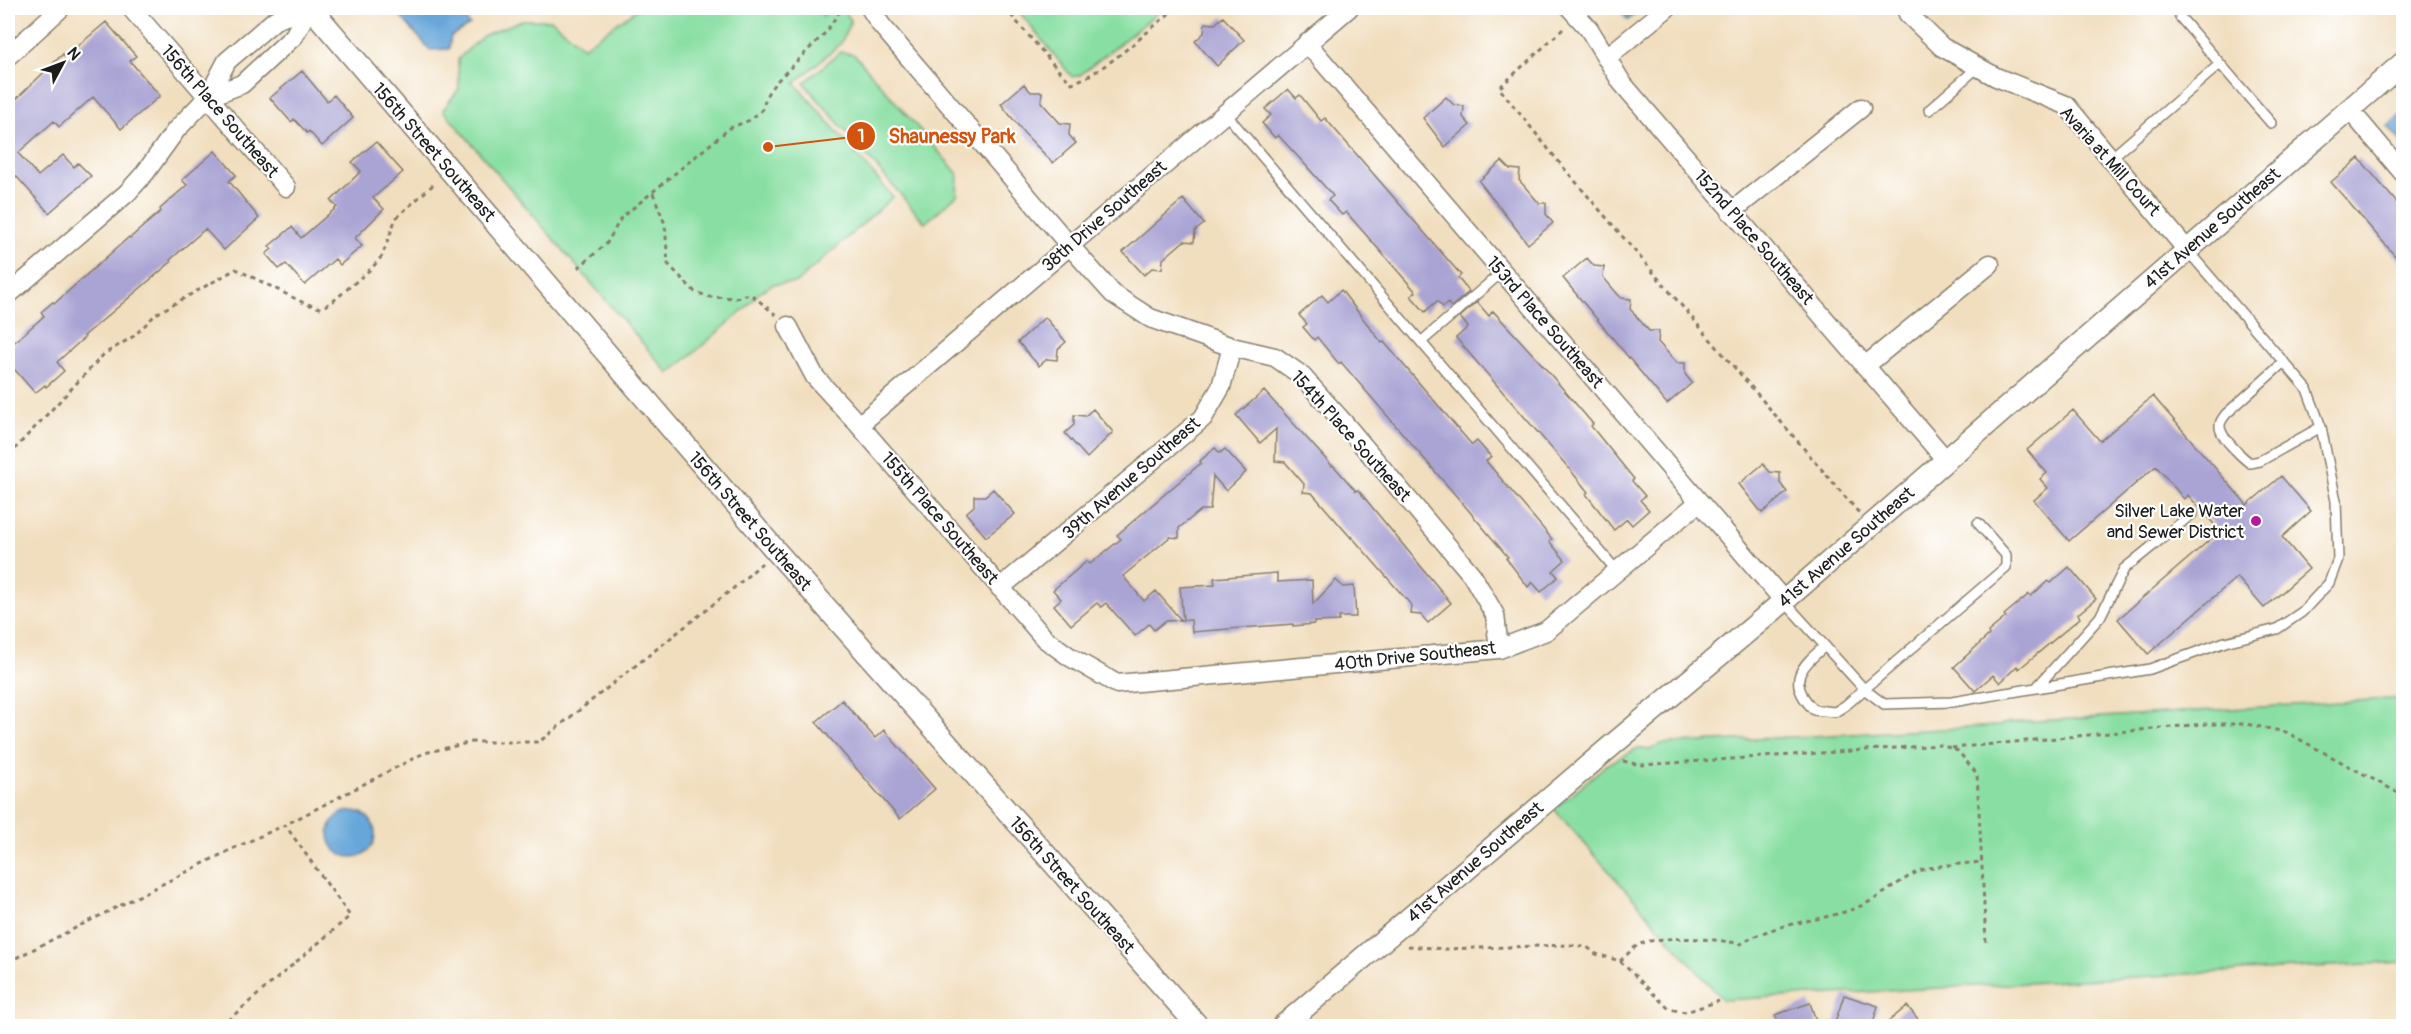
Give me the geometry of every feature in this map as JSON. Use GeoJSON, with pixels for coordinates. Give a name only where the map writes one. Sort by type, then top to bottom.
{"type":"FeatureCollection","features":[{"type":"Feature","properties":{"kind":"street"},"geometry":{"type":"LineString","coordinates":[[8,56],[61,8]]}},
{"type":"Feature","properties":{"kind":"street","name":"156th Place Southeast"},"geometry":{"type":"LineString","coordinates":[[131,8],[286,187]]}},
{"type":"Feature","properties":{"kind":"street"},"geometry":{"type":"LineString","coordinates":[[8,295],[128,193],[146,173],[176,130],[208,97],[227,61],[275,20],[309,8]]}},
{"type":"Feature","properties":{"kind":"street"},"geometry":{"type":"LineString","coordinates":[[208,97],[242,84],[294,36],[309,8]]}},
{"type":"Feature","properties":{"kind":"street","name":"156th Street Southeast"},"geometry":{"type":"LineString","coordinates":[[309,8],[776,551],[1198,1026]]}},
{"type":"Feature","properties":{"kind":"street","name":"154th Place Southeast"},"geometry":{"type":"LineString","coordinates":[[870,8],[881,25],[1113,294],[1150,318],[1232,347],[1275,357],[1301,375],[1472,575],[1495,615],[1499,649]]}},
{"type":"Feature","properties":{"kind":"street","name":"38th Drive Southeast"},"geometry":{"type":"LineString","coordinates":[[859,425],[1349,8]]}},
{"type":"Feature","properties":{"kind":"street"},"geometry":{"type":"LineString","coordinates":[[1606,58],[1667,8]]}},
{"type":"Feature","properties":{"kind":"street","name":"Avaria at Mill Court"},"geometry":{"type":"LineString","coordinates":[[1906,8],[1908,14],[1942,47],[1978,67],[2066,105],[2187,250]]}},
{"type":"Feature","properties":{"kind":"street","name":"152nd Place Southeast"},"geometry":{"type":"LineString","coordinates":[[1574,11],[1589,29],[1622,82],[1731,212],[1946,460]]}},
{"type":"Feature","properties":{"kind":"street","name":"153rd Place Southeast"},"geometry":{"type":"LineString","coordinates":[[1307,43],[1784,601]]}},
{"type":"Feature","properties":{"kind":"street","name":"41st Avenue Southeast"},"geometry":{"type":"LineString","coordinates":[[1283,1026],[1784,601],[2403,62]]}},
{"type":"Feature","properties":{"kind":"street"},"geometry":{"type":"LineString","coordinates":[[1731,212],[1861,108]]}},
{"type":"Feature","properties":{"kind":"street"},"geometry":{"type":"LineString","coordinates":[[2349,109],[2403,174]]}},
{"type":"Feature","properties":{"kind":"street"},"geometry":{"type":"LineString","coordinates":[[1865,366],[1990,264]]}},
{"type":"Feature","properties":{"kind":"street","name":"155th Place Southeast"},"geometry":{"type":"LineString","coordinates":[[788,326],[815,377],[1045,639],[1070,657],[1117,684]]}},
{"type":"Feature","properties":{"kind":"street","name":"39th Avenue Southeast"},"geometry":{"type":"LineString","coordinates":[[1000,588],[1203,418],[1221,387],[1232,347]]}},
{"type":"Feature","properties":{"kind":"street","name":"40th Drive Southeast"},"geometry":{"type":"LineString","coordinates":[[1117,684],[1499,649],[1546,631],[1699,502]]}},
{"type":"Feature","properties":{"kind":"lane"},"geometry":{"type":"LineString","coordinates":[[2179,8],[2180,17],[2271,123]]}},
{"type":"Feature","properties":{"kind":"lane"},"geometry":{"type":"LineString","coordinates":[[2111,158],[2220,64]]}},
{"type":"Feature","properties":{"kind":"lane"},"geometry":{"type":"LineString","coordinates":[[1929,110],[1978,67]]}},
{"type":"Feature","properties":{"kind":"lane"},"geometry":{"type":"LineString","coordinates":[[1225,113],[1617,571]]}},
{"type":"Feature","properties":{"kind":"lane"},"geometry":{"type":"LineString","coordinates":[[1784,601],[1864,689],[1884,704],[1952,702],[2150,669],[2225,642],[2277,629],[2302,612],[2329,583],[2338,559],[2336,501],[2321,427],[2307,389],[2187,250]]}},
{"type":"Feature","properties":{"kind":"lane"},"geometry":{"type":"LineString","coordinates":[[1421,342],[1502,272]]}},
{"type":"Feature","properties":{"kind":"lane"},"geometry":{"type":"LineString","coordinates":[[2284,362],[2226,414],[2220,423],[2221,432],[2250,463],[2260,462],[2321,427]]}},
{"type":"Feature","properties":{"kind":"lane"},"geometry":{"type":"LineString","coordinates":[[2036,688],[2100,617],[2124,569],[2193,513]]}},
{"type":"Feature","properties":{"kind":"lane"},"geometry":{"type":"LineString","coordinates":[[1825,646],[1805,663],[1800,672],[1799,691],[1814,710],[1835,712],[2006,567],[2006,555],[1978,523]]}},
{"type":"Feature","properties":{"kind":"path"},"geometry":{"type":"LineString","coordinates":[[578,268],[606,243],[621,218],[730,129],[750,120],[763,109],[766,96],[775,83],[825,33],[843,8]]}},
{"type":"Feature","properties":{"kind":"path"},"geometry":{"type":"LineString","coordinates":[[1005,8],[1059,72],[1072,83],[1082,80],[1101,68],[1176,8]]}},
{"type":"Feature","properties":{"kind":"path"},"geometry":{"type":"LineString","coordinates":[[1574,11],[1499,88],[1563,167],[1848,499],[1869,527]]}},
{"type":"Feature","properties":{"kind":"path"},"geometry":{"type":"LineString","coordinates":[[8,456],[104,354],[134,336],[156,315],[236,269],[304,303],[320,308],[331,303],[372,268],[382,256],[396,218],[449,169]]}},
{"type":"Feature","properties":{"kind":"path"},"geometry":{"type":"LineString","coordinates":[[653,193],[664,224],[668,264],[695,292],[710,297],[752,295],[788,326]]}},
{"type":"Feature","properties":{"kind":"path"},"geometry":{"type":"LineString","coordinates":[[8,962],[230,850],[285,825],[424,753],[472,742],[539,742],[735,587],[776,551]]}},
{"type":"Feature","properties":{"kind":"path"},"geometry":{"type":"LineString","coordinates":[[1950,748],[2203,724],[2246,723],[2286,732],[2403,795]]}},
{"type":"Feature","properties":{"kind":"path"},"geometry":{"type":"LineString","coordinates":[[1605,751],[1619,760],[1641,765],[1941,745],[1958,752],[1977,774],[1986,942]]}},
{"type":"Feature","properties":{"kind":"path"},"geometry":{"type":"LineString","coordinates":[[221,1026],[350,916],[285,825]]}},
{"type":"Feature","properties":{"kind":"path"},"geometry":{"type":"LineString","coordinates":[[1620,960],[1639,944],[1672,939],[1723,940],[1741,944],[1758,933],[1803,920],[1826,918],[1869,903],[1919,870],[1981,862]]}},
{"type":"Feature","properties":{"kind":"path"},"geometry":{"type":"LineString","coordinates":[[1379,944],[1445,949],[1570,945],[1587,947],[1596,954],[1620,960],[1669,1009],[1686,1012],[1719,1001]]}},
{"type":"Feature","properties":{"kind":"green space"},"geometry":{"type":"Polygon","coordinates":[[[639,8],[818,8],[823,16],[829,8],[842,8],[851,20],[841,43],[795,83],[893,197],[796,283],[773,284],[758,294],[745,309],[669,374],[443,110],[459,89],[458,59],[483,36],[522,20],[552,20],[583,47],[639,8]]]}},
{"type":"Feature","properties":{"kind":"green space"},"geometry":{"type":"Polygon","coordinates":[[[1016,8],[1164,8],[1080,75],[1072,77],[1016,8]]]}},
{"type":"Feature","properties":{"kind":"green space"},"geometry":{"type":"Polygon","coordinates":[[[840,52],[854,54],[958,174],[957,195],[925,223],[804,83],[840,52]]]}},
{"type":"Feature","properties":{"kind":"green space"},"geometry":{"type":"Polygon","coordinates":[[[2403,698],[2403,962],[1723,1000],[1554,809],[1606,765],[1638,748],[1649,750],[1661,744],[1999,726],[2006,723],[2403,698]]]}},
{"type":"Feature","properties":{"kind":"water"},"geometry":{"type":"Polygon","coordinates":[[[393,8],[456,8],[470,25],[451,36],[449,49],[430,50],[393,8]]]}},
{"type":"Feature","properties":{"kind":"water"},"geometry":{"type":"Polygon","coordinates":[[[1617,8],[1643,8],[1628,20],[1617,8]]]}},
{"type":"Feature","properties":{"kind":"water"},"geometry":{"type":"Polygon","coordinates":[[[2403,113],[2404,142],[2402,143],[2388,126],[2403,113]]]}},
{"type":"Feature","properties":{"kind":"water"},"geometry":{"type":"Polygon","coordinates":[[[352,811],[368,818],[375,834],[368,850],[352,857],[336,850],[329,834],[336,818],[352,811]]]}},
{"type":"Feature","properties":{"kind":"building"},"geometry":{"type":"Polygon","coordinates":[[[1223,17],[1244,40],[1217,66],[1195,41],[1204,33],[1205,23],[1215,24],[1223,17]]]}},
{"type":"Feature","properties":{"kind":"building"},"geometry":{"type":"Polygon","coordinates":[[[106,22],[136,56],[130,61],[160,96],[121,129],[93,97],[59,127],[54,121],[18,153],[38,176],[63,155],[74,167],[78,163],[91,176],[49,213],[8,167],[8,107],[63,54],[65,57],[106,22]]]}},
{"type":"Feature","properties":{"kind":"building"},"geometry":{"type":"Polygon","coordinates":[[[302,71],[327,101],[334,95],[353,118],[322,146],[294,119],[291,122],[270,98],[302,71]]]}},
{"type":"Feature","properties":{"kind":"building"},"geometry":{"type":"Polygon","coordinates":[[[1024,84],[1031,92],[1042,92],[1041,102],[1060,123],[1070,124],[1069,135],[1076,143],[1053,163],[1024,133],[1001,104],[1024,84]]]}},
{"type":"Feature","properties":{"kind":"building"},"geometry":{"type":"Polygon","coordinates":[[[1288,89],[1296,98],[1300,95],[1321,121],[1325,118],[1461,275],[1458,278],[1469,292],[1451,307],[1448,303],[1443,307],[1437,301],[1425,312],[1411,296],[1416,292],[1346,212],[1342,215],[1328,200],[1333,196],[1301,160],[1278,135],[1275,138],[1262,123],[1271,115],[1265,109],[1288,89]]]}},
{"type":"Feature","properties":{"kind":"building"},"geometry":{"type":"Polygon","coordinates":[[[1446,97],[1454,105],[1464,106],[1463,117],[1470,125],[1445,147],[1423,118],[1446,97]]]}},
{"type":"Feature","properties":{"kind":"building"},"geometry":{"type":"Polygon","coordinates":[[[376,142],[403,172],[373,198],[384,209],[355,238],[362,246],[340,265],[335,259],[305,285],[286,264],[279,269],[266,254],[272,249],[269,246],[292,227],[301,238],[337,207],[331,201],[361,171],[352,162],[376,142]]]}},
{"type":"Feature","properties":{"kind":"building"},"geometry":{"type":"Polygon","coordinates":[[[215,151],[236,175],[229,181],[259,218],[224,250],[205,229],[170,260],[171,262],[57,362],[64,371],[46,387],[45,385],[35,393],[8,362],[8,348],[44,316],[41,312],[53,302],[55,303],[161,211],[160,209],[187,185],[182,180],[215,151]]]}},
{"type":"Feature","properties":{"kind":"building"},"geometry":{"type":"Polygon","coordinates":[[[2359,158],[2403,210],[2403,265],[2331,182],[2359,158]]]}},
{"type":"Feature","properties":{"kind":"building"},"geometry":{"type":"Polygon","coordinates":[[[1502,161],[1510,169],[1520,170],[1519,180],[1539,203],[1546,203],[1546,214],[1553,223],[1528,244],[1479,181],[1502,161]]]}},
{"type":"Feature","properties":{"kind":"building"},"geometry":{"type":"Polygon","coordinates":[[[1183,199],[1204,224],[1195,231],[1194,242],[1184,241],[1163,259],[1162,269],[1152,268],[1144,275],[1123,252],[1183,199]]]}},
{"type":"Feature","properties":{"kind":"building"},"geometry":{"type":"Polygon","coordinates":[[[1587,258],[1594,266],[1604,267],[1603,277],[1621,298],[1631,299],[1630,309],[1649,331],[1659,331],[1658,342],[1677,363],[1685,363],[1685,374],[1692,383],[1667,404],[1563,278],[1587,258]]]}},
{"type":"Feature","properties":{"kind":"building"},"geometry":{"type":"Polygon","coordinates":[[[1341,290],[1382,343],[1384,342],[1472,445],[1477,441],[1491,457],[1486,461],[1552,539],[1549,541],[1565,560],[1553,571],[1558,577],[1541,592],[1532,582],[1528,587],[1506,558],[1508,557],[1341,362],[1339,364],[1317,337],[1314,340],[1303,327],[1307,324],[1299,315],[1322,295],[1328,302],[1341,290]]]}},
{"type":"Feature","properties":{"kind":"building"},"geometry":{"type":"Polygon","coordinates":[[[1477,302],[1489,316],[1493,311],[1539,361],[1593,424],[1591,426],[1634,479],[1632,481],[1645,496],[1640,500],[1649,510],[1632,525],[1627,519],[1614,530],[1567,466],[1456,338],[1468,327],[1460,317],[1477,302]]]}},
{"type":"Feature","properties":{"kind":"building"},"geometry":{"type":"Polygon","coordinates":[[[1045,317],[1066,342],[1058,349],[1057,360],[1047,359],[1039,366],[1018,342],[1045,317]]]}},
{"type":"Feature","properties":{"kind":"building"},"geometry":{"type":"Polygon","coordinates":[[[1264,391],[1332,466],[1356,491],[1358,490],[1451,603],[1428,623],[1421,615],[1411,614],[1412,606],[1312,493],[1303,492],[1304,484],[1285,462],[1275,461],[1276,429],[1260,443],[1236,415],[1264,391]]]}},
{"type":"Feature","properties":{"kind":"building","name":"Silver Lake Water and Sewer District"},"geometry":{"type":"Polygon","coordinates":[[[2153,396],[2247,505],[2281,476],[2311,511],[2282,537],[2309,569],[2264,608],[2237,577],[2148,654],[2118,619],[2220,531],[2188,495],[2184,499],[2156,466],[2069,541],[2034,500],[2048,488],[2040,479],[2047,473],[2027,450],[2073,410],[2100,441],[2153,396]]]}},
{"type":"Feature","properties":{"kind":"building"},"geometry":{"type":"Polygon","coordinates":[[[1093,409],[1113,432],[1087,458],[1065,433],[1074,425],[1074,415],[1085,416],[1093,409]]]}},
{"type":"Feature","properties":{"kind":"building"},"geometry":{"type":"Polygon","coordinates":[[[1215,448],[1220,453],[1225,449],[1246,472],[1226,491],[1213,476],[1210,510],[1201,510],[1179,528],[1179,538],[1170,537],[1123,576],[1144,601],[1156,591],[1181,620],[1165,621],[1154,630],[1149,624],[1135,636],[1106,603],[1101,607],[1097,603],[1071,625],[1054,605],[1061,599],[1053,590],[1087,561],[1090,564],[1121,539],[1117,535],[1201,463],[1200,461],[1215,448]]]}},
{"type":"Feature","properties":{"kind":"building"},"geometry":{"type":"Polygon","coordinates":[[[1763,464],[1770,472],[1780,473],[1780,483],[1787,492],[1762,513],[1739,484],[1763,464]]]}},
{"type":"Feature","properties":{"kind":"building"},"geometry":{"type":"Polygon","coordinates":[[[993,489],[1015,514],[986,537],[966,513],[974,506],[974,496],[985,496],[993,489]]]}},
{"type":"Feature","properties":{"kind":"building"},"geometry":{"type":"Polygon","coordinates":[[[2069,567],[2096,599],[2078,614],[2080,618],[2019,669],[2017,666],[2000,683],[1993,675],[1975,691],[1954,667],[1989,635],[1988,632],[2006,617],[2004,615],[2048,581],[2051,583],[2069,567]]]}},
{"type":"Feature","properties":{"kind":"building"},"geometry":{"type":"Polygon","coordinates":[[[1277,573],[1277,582],[1312,580],[1313,604],[1336,580],[1343,587],[1354,586],[1356,617],[1339,617],[1339,621],[1293,626],[1293,624],[1192,632],[1191,620],[1183,620],[1180,587],[1215,585],[1214,578],[1277,573]]]}},
{"type":"Feature","properties":{"kind":"building"},"geometry":{"type":"Polygon","coordinates":[[[842,700],[875,738],[884,730],[935,789],[900,819],[816,722],[842,700]]]}},
{"type":"Feature","properties":{"kind":"building"},"geometry":{"type":"Polygon","coordinates":[[[1844,995],[1878,1006],[1872,1026],[1834,1026],[1844,995]]]}},
{"type":"Feature","properties":{"kind":"building"},"geometry":{"type":"Polygon","coordinates":[[[1810,1003],[1818,1026],[1780,1026],[1775,1015],[1810,1003]]]}},
{"type":"Feature","properties":{"kind":"building"},"geometry":{"type":"Polygon","coordinates":[[[1907,1006],[1924,1026],[1883,1026],[1907,1006]]]}},
{"type":"Feature","properties":{"kind":"place","name":"Shaunessy Park"},"geometry":{"type":"Point","coordinates":[768,147]}},
{"type":"Feature","properties":{"kind":"place","name":"Silver Lake Water and Sewer District"},"geometry":{"type":"Point","coordinates":[2256,521]}}]}
